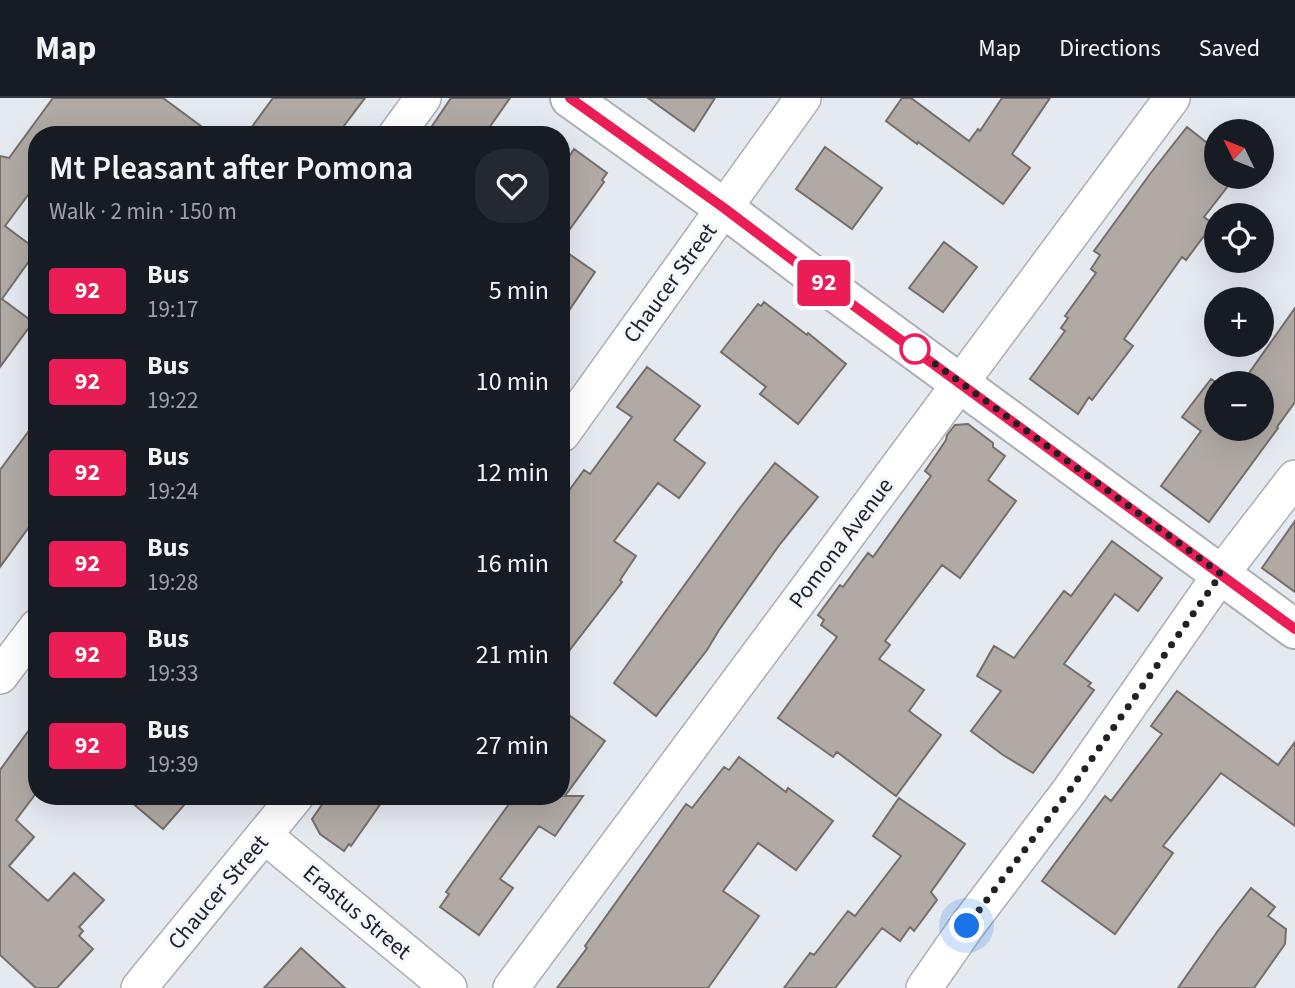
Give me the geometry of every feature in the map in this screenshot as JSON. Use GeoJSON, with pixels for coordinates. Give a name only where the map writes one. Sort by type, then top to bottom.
{"type":"FeatureCollection","features":[{"type":"Feature","properties":{"kind":"main road"},"geometry":{"type":"LineString","coordinates":[[570,98],[724,208],[1295,629]]}},
{"type":"Feature","properties":{"kind":"street"},"geometry":{"type":"LineString","coordinates":[[403,126],[423,98]]}},
{"type":"Feature","properties":{"kind":"street","name":"Chaucer Street"},"geometry":{"type":"LineString","coordinates":[[570,423],[803,98]]}},
{"type":"Feature","properties":{"kind":"street","name":"Pomona Avenue"},"geometry":{"type":"LineString","coordinates":[[511,988],[1172,98]]}},
{"type":"Feature","properties":{"kind":"street"},"geometry":{"type":"LineString","coordinates":[[924,988],[967,926],[1070,790],[1221,574],[1295,478]]}},
{"type":"Feature","properties":{"kind":"street"},"geometry":{"type":"LineString","coordinates":[[0,676],[28,639]]}},
{"type":"Feature","properties":{"kind":"street","name":"Chaucer Street"},"geometry":{"type":"LineString","coordinates":[[139,988],[289,805]]}},
{"type":"Feature","properties":{"kind":"street","name":"Erastus Street"},"geometry":{"type":"LineString","coordinates":[[265,836],[449,988]]}},
{"type":"Feature","properties":{"kind":"building"},"geometry":{"type":"Polygon","coordinates":[[[53,98],[163,98],[201,126],[32,126],[53,98]]]}},
{"type":"Feature","properties":{"kind":"building"},"geometry":{"type":"Polygon","coordinates":[[[273,98],[365,98],[344,126],[253,126],[273,98]]]}},
{"type":"Feature","properties":{"kind":"building"},"geometry":{"type":"Polygon","coordinates":[[[451,98],[510,98],[490,126],[432,126],[451,98]]]}},
{"type":"Feature","properties":{"kind":"building"},"geometry":{"type":"Polygon","coordinates":[[[648,98],[715,98],[694,131],[648,98]]]}},
{"type":"Feature","properties":{"kind":"building"},"geometry":{"type":"Polygon","coordinates":[[[902,98],[911,98],[969,141],[978,129],[980,131],[1002,98],[1050,98],[1012,154],[1030,168],[1003,204],[886,121],[902,98]]]}},
{"type":"Feature","properties":{"kind":"building"},"geometry":{"type":"Polygon","coordinates":[[[1187,127],[1204,140],[1204,189],[1226,189],[1215,203],[1204,203],[1204,236],[1186,260],[1182,257],[1124,339],[1133,346],[1092,400],[1089,397],[1078,414],[1030,379],[1065,331],[1061,328],[1068,318],[1065,316],[1096,273],[1091,269],[1100,255],[1094,251],[1187,127]]]}},
{"type":"Feature","properties":{"kind":"building"},"geometry":{"type":"Polygon","coordinates":[[[28,132],[28,195],[5,226],[28,243],[28,263],[2,299],[28,318],[28,329],[0,367],[0,156],[9,158],[28,132]]]}},
{"type":"Feature","properties":{"kind":"building"},"geometry":{"type":"Polygon","coordinates":[[[825,147],[882,188],[852,229],[796,189],[825,147]]]}},
{"type":"Feature","properties":{"kind":"building"},"geometry":{"type":"Polygon","coordinates":[[[574,149],[607,173],[602,180],[604,182],[570,229],[570,155],[574,149]]]}},
{"type":"Feature","properties":{"kind":"building"},"geometry":{"type":"Polygon","coordinates":[[[944,242],[977,267],[943,312],[909,288],[944,242]]]}},
{"type":"Feature","properties":{"kind":"building"},"geometry":{"type":"Polygon","coordinates":[[[570,255],[595,272],[570,309],[570,255]]]}},
{"type":"Feature","properties":{"kind":"building"},"geometry":{"type":"Polygon","coordinates":[[[764,302],[846,364],[798,424],[760,394],[766,387],[721,352],[758,304],[761,306],[764,302]]]}},
{"type":"Feature","properties":{"kind":"building"},"geometry":{"type":"Polygon","coordinates":[[[1295,308],[1295,402],[1274,433],[1274,371],[1250,371],[1260,357],[1274,357],[1274,338],[1295,308]]]}},
{"type":"Feature","properties":{"kind":"building"},"geometry":{"type":"Polygon","coordinates":[[[647,367],[700,406],[674,440],[705,463],[679,498],[658,483],[614,541],[636,556],[620,580],[622,582],[570,650],[570,489],[584,470],[590,474],[632,417],[617,407],[647,367]]]}},
{"type":"Feature","properties":{"kind":"building"},"geometry":{"type":"Polygon","coordinates":[[[1204,388],[1204,441],[1268,441],[1209,522],[1161,486],[1201,431],[1182,417],[1204,388]]]}},
{"type":"Feature","properties":{"kind":"building"},"geometry":{"type":"Polygon","coordinates":[[[968,424],[1005,456],[988,480],[1016,501],[960,578],[942,565],[885,641],[890,645],[879,659],[924,690],[909,711],[941,735],[896,796],[837,752],[833,757],[778,718],[837,637],[821,625],[824,620],[818,615],[868,553],[873,557],[931,476],[925,471],[947,435],[955,425],[968,424]]]}},
{"type":"Feature","properties":{"kind":"building"},"geometry":{"type":"Polygon","coordinates":[[[28,432],[28,528],[0,567],[0,470],[28,432]]]}},
{"type":"Feature","properties":{"kind":"building"},"geometry":{"type":"Polygon","coordinates":[[[775,463],[818,497],[780,544],[707,650],[656,716],[614,683],[775,463]]]}},
{"type":"Feature","properties":{"kind":"building"},"geometry":{"type":"Polygon","coordinates":[[[1295,521],[1295,592],[1262,568],[1295,521]]]}},
{"type":"Feature","properties":{"kind":"building"},"geometry":{"type":"Polygon","coordinates":[[[1112,541],[1162,578],[1138,611],[1115,594],[1064,664],[1091,683],[1088,686],[1094,690],[1033,773],[971,731],[1001,691],[977,676],[994,646],[1014,658],[1064,591],[1071,596],[1112,541]]]}},
{"type":"Feature","properties":{"kind":"building"},"geometry":{"type":"Polygon","coordinates":[[[1177,691],[1278,765],[1295,742],[1295,826],[1221,773],[1163,846],[1173,853],[1115,934],[1042,881],[1105,796],[1111,801],[1162,734],[1151,726],[1177,691]]]}},
{"type":"Feature","properties":{"kind":"building"},"geometry":{"type":"Polygon","coordinates":[[[570,716],[605,741],[570,789],[570,716]]]}},
{"type":"Feature","properties":{"kind":"building"},"geometry":{"type":"Polygon","coordinates":[[[28,731],[28,804],[16,820],[34,837],[9,866],[48,901],[74,873],[104,900],[79,927],[83,931],[79,936],[93,949],[57,988],[36,988],[0,955],[0,770],[28,731]]]}},
{"type":"Feature","properties":{"kind":"building"},"geometry":{"type":"Polygon","coordinates":[[[739,757],[786,792],[788,788],[833,821],[796,870],[758,843],[723,891],[759,916],[708,988],[557,988],[686,804],[692,808],[724,767],[729,770],[739,757]]]}},
{"type":"Feature","properties":{"kind":"building"},"geometry":{"type":"Polygon","coordinates":[[[570,796],[583,796],[555,836],[539,826],[500,879],[513,888],[479,935],[440,907],[449,894],[446,892],[508,805],[570,805],[570,796]]]}},
{"type":"Feature","properties":{"kind":"building"},"geometry":{"type":"Polygon","coordinates":[[[899,798],[965,844],[931,892],[937,900],[914,931],[910,927],[900,941],[882,928],[835,988],[784,988],[810,953],[814,955],[848,911],[855,916],[901,856],[873,836],[899,798]]]}},
{"type":"Feature","properties":{"kind":"building"},"geometry":{"type":"Polygon","coordinates":[[[135,805],[184,805],[163,829],[135,805]]]}},
{"type":"Feature","properties":{"kind":"building"},"geometry":{"type":"Polygon","coordinates":[[[322,805],[380,805],[351,846],[349,844],[344,851],[320,834],[312,819],[322,805]]]}},
{"type":"Feature","properties":{"kind":"building"},"geometry":{"type":"Polygon","coordinates":[[[1251,888],[1275,907],[1268,916],[1286,929],[1285,944],[1254,988],[1178,988],[1217,932],[1251,888]]]}},
{"type":"Feature","properties":{"kind":"building"},"geometry":{"type":"Polygon","coordinates":[[[301,948],[345,988],[264,988],[301,948]]]}},
{"type":"Feature","properties":{"kind":"bus line","name":"92"},"geometry":{"type":"LineString","coordinates":[[570,98],[724,208],[1295,629]]}},
{"type":"Feature","properties":{"kind":"route"},"geometry":{"type":"LineString","coordinates":[[915,349],[1221,574],[1070,790],[967,926]]}}]}
